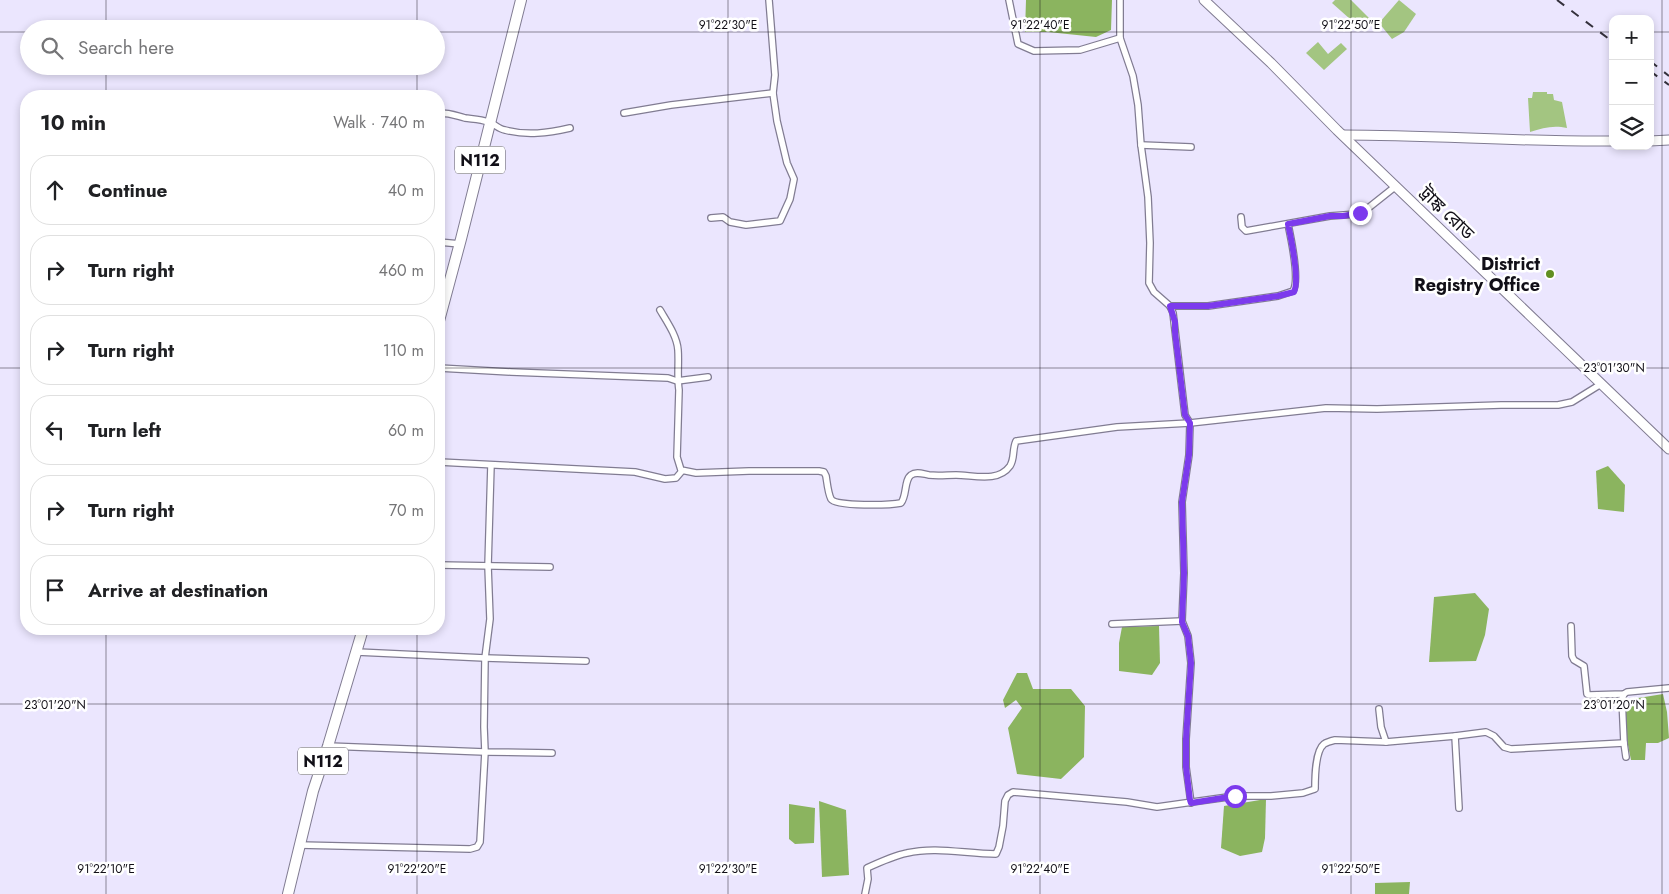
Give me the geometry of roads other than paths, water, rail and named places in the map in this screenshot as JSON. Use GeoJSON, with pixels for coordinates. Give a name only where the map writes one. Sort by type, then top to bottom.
{"type":"FeatureCollection","features":[{"type":"Feature","properties":{"kind":"highway","name":"N112"},"geometry":{"type":"LineString","coordinates":[[445,299],[521,0]]}},
{"type":"Feature","properties":{"kind":"highway","name":"N112"},"geometry":{"type":"LineString","coordinates":[[288,894],[313,791],[361,635]]}},
{"type":"Feature","properties":{"kind":"main road","name":"ট্রাঙ্ক রোড"},"geometry":{"type":"LineString","coordinates":[[1204,0],[1669,449]]}},
{"type":"Feature","properties":{"kind":"main road"},"geometry":{"type":"LineString","coordinates":[[1343,135],[1609,141]]}},
{"type":"Feature","properties":{"kind":"main road"},"geometry":{"type":"LineString","coordinates":[[1654,140],[1669,140]]}},
{"type":"Feature","properties":{"kind":"street"},"geometry":{"type":"LineString","coordinates":[[711,218],[723,217],[730,222],[746,225],[780,221],[790,200],[794,179],[787,163],[780,136],[773,93],[775,75],[769,0]]}},
{"type":"Feature","properties":{"kind":"street"},"geometry":{"type":"LineString","coordinates":[[1008,0],[1018,44],[1034,51],[1080,50],[1120,38]]}},
{"type":"Feature","properties":{"kind":"street"},"geometry":{"type":"LineString","coordinates":[[1120,0],[1120,38],[1133,76],[1148,197],[1149,283],[1154,292],[1170,306],[1175,322],[1185,415],[1190,423],[1189,455],[1182,502],[1184,573],[1182,622],[1188,636],[1191,663],[1186,739],[1186,767],[1191,803]]}},
{"type":"Feature","properties":{"kind":"street"},"geometry":{"type":"LineString","coordinates":[[624,113],[672,105],[773,93]]}},
{"type":"Feature","properties":{"kind":"street"},"geometry":{"type":"LineString","coordinates":[[445,113],[490,122],[505,130],[526,134],[548,133],[570,128]]}},
{"type":"Feature","properties":{"kind":"street"},"geometry":{"type":"LineString","coordinates":[[1141,145],[1191,147]]}},
{"type":"Feature","properties":{"kind":"street"},"geometry":{"type":"LineString","coordinates":[[1241,217],[1242,227],[1246,231],[1330,216],[1357,214],[1367,209],[1396,186]]}},
{"type":"Feature","properties":{"kind":"street"},"geometry":{"type":"LineString","coordinates":[[1170,306],[1208,306],[1294,292],[1296,286],[1294,254],[1288,224]]}},
{"type":"Feature","properties":{"kind":"street"},"geometry":{"type":"LineString","coordinates":[[445,243],[460,244]]}},
{"type":"Feature","properties":{"kind":"street"},"geometry":{"type":"LineString","coordinates":[[660,310],[672,330],[678,348],[677,457],[682,471]]}},
{"type":"Feature","properties":{"kind":"street"},"geometry":{"type":"LineString","coordinates":[[445,368],[668,378],[677,381],[708,378]]}},
{"type":"Feature","properties":{"kind":"street"},"geometry":{"type":"LineString","coordinates":[[682,471],[696,473],[819,471],[824,472],[826,476],[830,498],[833,502],[862,505],[894,505],[901,503],[903,500],[908,478],[912,474],[997,476],[1008,468],[1014,458],[1013,448],[1016,441],[1117,427],[1190,423],[1326,408],[1377,409],[1558,405],[1572,402],[1601,384]]}},
{"type":"Feature","properties":{"kind":"street"},"geometry":{"type":"LineString","coordinates":[[445,462],[635,472],[665,479],[676,478],[682,471]]}},
{"type":"Feature","properties":{"kind":"street"},"geometry":{"type":"LineString","coordinates":[[300,845],[470,849],[477,847],[480,842],[485,752],[485,658],[490,619],[488,566],[491,465]]}},
{"type":"Feature","properties":{"kind":"street"},"geometry":{"type":"LineString","coordinates":[[445,564],[550,567]]}},
{"type":"Feature","properties":{"kind":"street"},"geometry":{"type":"LineString","coordinates":[[1112,624],[1182,622]]}},
{"type":"Feature","properties":{"kind":"street"},"geometry":{"type":"LineString","coordinates":[[1571,626],[1572,656],[1574,660],[1584,666],[1587,694],[1624,694],[1627,692],[1669,688]]}},
{"type":"Feature","properties":{"kind":"street"},"geometry":{"type":"LineString","coordinates":[[357,652],[586,661]]}},
{"type":"Feature","properties":{"kind":"street"},"geometry":{"type":"LineString","coordinates":[[1624,694],[1622,699],[1626,757]]}},
{"type":"Feature","properties":{"kind":"street"},"geometry":{"type":"LineString","coordinates":[[1379,709],[1381,726],[1386,742]]}},
{"type":"Feature","properties":{"kind":"street"},"geometry":{"type":"LineString","coordinates":[[865,894],[868,868],[888,859],[925,850],[996,854],[1003,826],[1005,801],[1008,795],[1013,792],[1127,802],[1157,807],[1235,796],[1270,796],[1303,793],[1315,788],[1318,755],[1324,744],[1335,740],[1386,742],[1486,732],[1494,736],[1504,747],[1512,749],[1624,743]]}},
{"type":"Feature","properties":{"kind":"street"},"geometry":{"type":"LineString","coordinates":[[1455,736],[1460,808]]}},
{"type":"Feature","properties":{"kind":"street"},"geometry":{"type":"LineString","coordinates":[[328,746],[552,753]]}},
{"type":"Feature","properties":{"kind":"railway"},"geometry":{"type":"LineString","coordinates":[[1557,0],[1609,39]]}},
{"type":"Feature","properties":{"kind":"railway"},"geometry":{"type":"LineString","coordinates":[[1654,64],[1669,76]]}},
{"type":"Feature","properties":{"kind":"railway"},"geometry":{"type":"LineString","coordinates":[[1654,74],[1669,85]]}},
{"type":"Feature","properties":{"kind":"place","name":"District Registry Office"},"geometry":{"type":"Point","coordinates":[1550,274]}}]}
